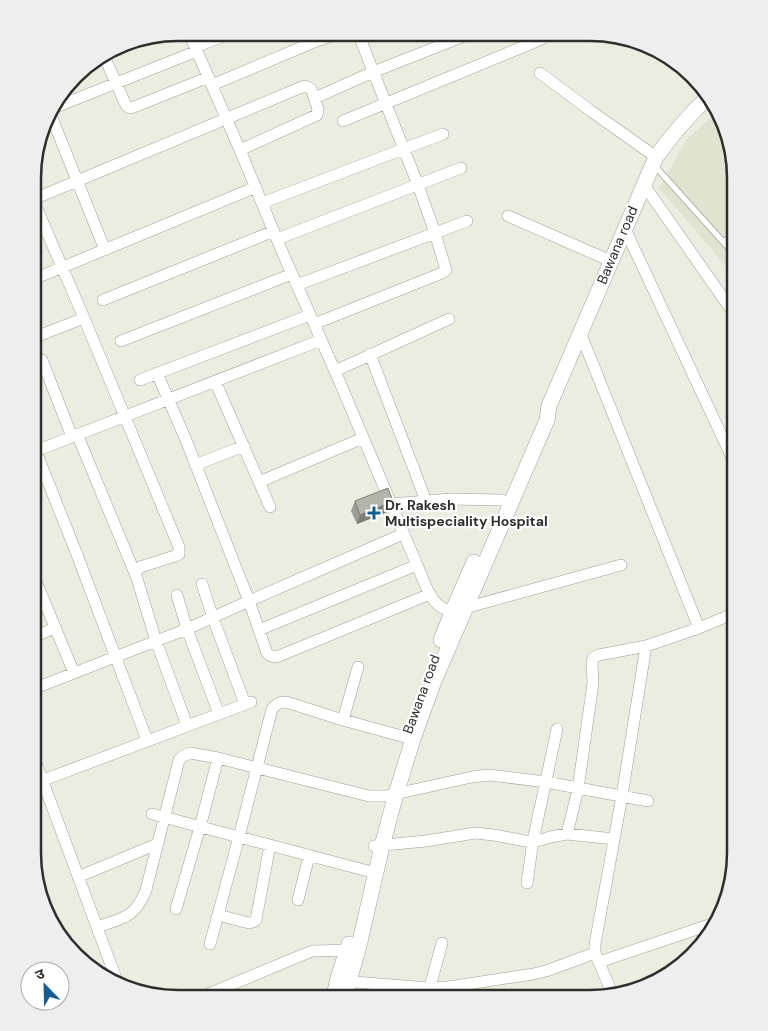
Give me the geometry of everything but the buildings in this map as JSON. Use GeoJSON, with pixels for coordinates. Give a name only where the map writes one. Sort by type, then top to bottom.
{"type":"FeatureCollection","features":[{"type":"Feature","properties":{"kind":"street"},"geometry":{"type":"LineString","coordinates":[[315,98],[373,72],[451,41]]}},
{"type":"Feature","properties":{"kind":"street"},"geometry":{"type":"LineString","coordinates":[[343,122],[537,41]]}},
{"type":"Feature","properties":{"kind":"street"},"geometry":{"type":"LineString","coordinates":[[193,42],[403,534],[430,594],[437,604],[444,608],[459,609],[622,565]]}},
{"type":"Feature","properties":{"kind":"street"},"geometry":{"type":"LineString","coordinates":[[62,106],[211,42]]}},
{"type":"Feature","properties":{"kind":"street"},"geometry":{"type":"LineString","coordinates":[[106,62],[126,106],[134,108],[315,42]]}},
{"type":"Feature","properties":{"kind":"street"},"geometry":{"type":"LineString","coordinates":[[140,380],[445,272],[446,268],[436,233],[361,42]]}},
{"type":"Feature","properties":{"kind":"street"},"geometry":{"type":"LineString","coordinates":[[540,73],[654,160]]}},
{"type":"Feature","properties":{"kind":"street"},"geometry":{"type":"LineString","coordinates":[[41,198],[78,180],[305,86],[310,89],[319,111],[315,116],[240,150]]}},
{"type":"Feature","properties":{"kind":"street","name":"Bawana road"},"geometry":{"type":"LineString","coordinates":[[459,609],[547,420],[549,406],[654,160],[684,120],[703,101]]}},
{"type":"Feature","properties":{"kind":"street"},"geometry":{"type":"LineString","coordinates":[[54,121],[105,250]]}},
{"type":"Feature","properties":{"kind":"street"},"geometry":{"type":"LineString","coordinates":[[262,203],[443,134]]}},
{"type":"Feature","properties":{"kind":"street"},"geometry":{"type":"LineString","coordinates":[[103,300],[461,168]]}},
{"type":"Feature","properties":{"kind":"street"},"geometry":{"type":"LineString","coordinates":[[644,185],[727,303]]}},
{"type":"Feature","properties":{"kind":"street"},"geometry":{"type":"LineString","coordinates":[[41,276],[256,187]]}},
{"type":"Feature","properties":{"kind":"street"},"geometry":{"type":"LineString","coordinates":[[508,216],[611,261]]}},
{"type":"Feature","properties":{"kind":"street"},"geometry":{"type":"LineString","coordinates":[[41,218],[179,551],[175,556],[140,567],[135,572],[136,576]]}},
{"type":"Feature","properties":{"kind":"street"},"geometry":{"type":"LineString","coordinates":[[297,285],[467,221]]}},
{"type":"Feature","properties":{"kind":"street"},"geometry":{"type":"LineString","coordinates":[[624,229],[727,443]]}},
{"type":"Feature","properties":{"kind":"street"},"geometry":{"type":"LineString","coordinates":[[121,341],[292,274]]}},
{"type":"Feature","properties":{"kind":"street"},"geometry":{"type":"LineString","coordinates":[[41,335],[84,318]]}},
{"type":"Feature","properties":{"kind":"street"},"geometry":{"type":"LineString","coordinates":[[335,371],[449,319]]}},
{"type":"Feature","properties":{"kind":"street"},"geometry":{"type":"LineString","coordinates":[[580,332],[700,628]]}},
{"type":"Feature","properties":{"kind":"street"},"geometry":{"type":"LineString","coordinates":[[41,447],[75,436],[321,340]]}},
{"type":"Feature","properties":{"kind":"street"},"geometry":{"type":"LineString","coordinates":[[370,354],[426,501]]}},
{"type":"Feature","properties":{"kind":"street"},"geometry":{"type":"LineString","coordinates":[[42,360],[136,576],[156,641],[187,725]]}},
{"type":"Feature","properties":{"kind":"street"},"geometry":{"type":"LineString","coordinates":[[157,373],[249,601],[267,653],[270,656],[279,656],[430,594]]}},
{"type":"Feature","properties":{"kind":"street"},"geometry":{"type":"LineString","coordinates":[[215,381],[270,507]]}},
{"type":"Feature","properties":{"kind":"street","name":"Bawana road"},"geometry":{"type":"LineString","coordinates":[[338,990],[353,950],[405,736],[459,609],[502,500],[539,418],[549,406]]}},
{"type":"Feature","properties":{"kind":"street"},"geometry":{"type":"LineString","coordinates":[[259,482],[363,438]]}},
{"type":"Feature","properties":{"kind":"street"},"geometry":{"type":"LineString","coordinates":[[195,465],[244,446]]}},
{"type":"Feature","properties":{"kind":"street"},"geometry":{"type":"LineString","coordinates":[[41,467],[147,740]]}},
{"type":"Feature","properties":{"kind":"street"},"geometry":{"type":"LineString","coordinates":[[391,504],[451,499],[502,500]]}},
{"type":"Feature","properties":{"kind":"street"},"geometry":{"type":"LineString","coordinates":[[41,686],[187,629],[403,534]]}},
{"type":"Feature","properties":{"kind":"street"},"geometry":{"type":"LineString","coordinates":[[260,630],[417,566]]}},
{"type":"Feature","properties":{"kind":"street"},"geometry":{"type":"LineString","coordinates":[[41,782],[248,703],[213,618],[202,584]]}},
{"type":"Feature","properties":{"kind":"street"},"geometry":{"type":"LineString","coordinates":[[41,594],[74,673]]}},
{"type":"Feature","properties":{"kind":"street"},"geometry":{"type":"LineString","coordinates":[[176,595],[219,714]]}},
{"type":"Feature","properties":{"kind":"street"},"geometry":{"type":"LineString","coordinates":[[567,834],[578,789],[593,682],[593,658],[599,655],[646,646],[700,628],[726,617]]}},
{"type":"Feature","properties":{"kind":"street"},"geometry":{"type":"LineString","coordinates":[[41,634],[55,628]]}},
{"type":"Feature","properties":{"kind":"street","name":"Bawana road"},"geometry":{"type":"LineString","coordinates":[[391,795],[434,681],[446,640]]}},
{"type":"Feature","properties":{"kind":"street"},"geometry":{"type":"LineString","coordinates":[[610,989],[597,958],[594,944],[622,796],[646,646]]}},
{"type":"Feature","properties":{"kind":"street"},"geometry":{"type":"LineString","coordinates":[[343,720],[358,666]]}},
{"type":"Feature","properties":{"kind":"street"},"geometry":{"type":"LineString","coordinates":[[210,944],[272,709],[275,705],[280,702],[286,702],[343,720],[405,736]]}},
{"type":"Feature","properties":{"kind":"street"},"geometry":{"type":"LineString","coordinates":[[527,883],[533,842],[557,729]]}},
{"type":"Feature","properties":{"kind":"street"},"geometry":{"type":"LineString","coordinates":[[97,927],[126,916],[141,902],[146,890],[157,844],[158,816],[179,760],[191,753],[369,796],[391,795],[480,775],[546,782],[648,801]]}},
{"type":"Feature","properties":{"kind":"street"},"geometry":{"type":"LineString","coordinates":[[176,908],[218,758]]}},
{"type":"Feature","properties":{"kind":"street"},"geometry":{"type":"LineString","coordinates":[[41,790],[78,877],[114,973]]}},
{"type":"Feature","properties":{"kind":"street"},"geometry":{"type":"LineString","coordinates":[[158,816],[368,872]]}},
{"type":"Feature","properties":{"kind":"street"},"geometry":{"type":"LineString","coordinates":[[378,846],[475,833],[533,842],[567,834],[614,839]]}},
{"type":"Feature","properties":{"kind":"street"},"geometry":{"type":"LineString","coordinates":[[78,877],[157,844]]}},
{"type":"Feature","properties":{"kind":"street"},"geometry":{"type":"LineString","coordinates":[[218,915],[249,923],[256,920],[270,845]]}},
{"type":"Feature","properties":{"kind":"street","name":"Bawana road"},"geometry":{"type":"LineString","coordinates":[[353,950],[368,872],[378,846]]}},
{"type":"Feature","properties":{"kind":"street"},"geometry":{"type":"LineString","coordinates":[[298,900],[309,856]]}},
{"type":"Feature","properties":{"kind":"street"},"geometry":{"type":"LineString","coordinates":[[438,990],[546,971],[706,925]]}},
{"type":"Feature","properties":{"kind":"street"},"geometry":{"type":"LineString","coordinates":[[429,990],[442,943]]}},
{"type":"Feature","properties":{"kind":"street"},"geometry":{"type":"LineString","coordinates":[[230,990],[312,951],[353,950]]}},
{"type":"Feature","properties":{"kind":"street"},"geometry":{"type":"LineString","coordinates":[[343,981],[407,990]]}},
{"type":"Feature","properties":{"kind":"street","name":"Bawana road"},"geometry":{"type":"LineString","coordinates":[[343,981],[344,990]]}},
{"type":"Feature","properties":{"kind":"lane"},"geometry":{"type":"LineString","coordinates":[[654,160],[727,245]]}},
{"type":"Feature","properties":{"kind":"shaded area"},"geometry":{"type":"Polygon","coordinates":[[[712,116],[726,160],[727,267],[659,188],[687,139],[712,116]]]}},
{"type":"Feature","properties":{"kind":"place","name":"Dr. Rakesh Multispeciality Hospital"},"geometry":{"type":"Point","coordinates":[374,513]}}]}
